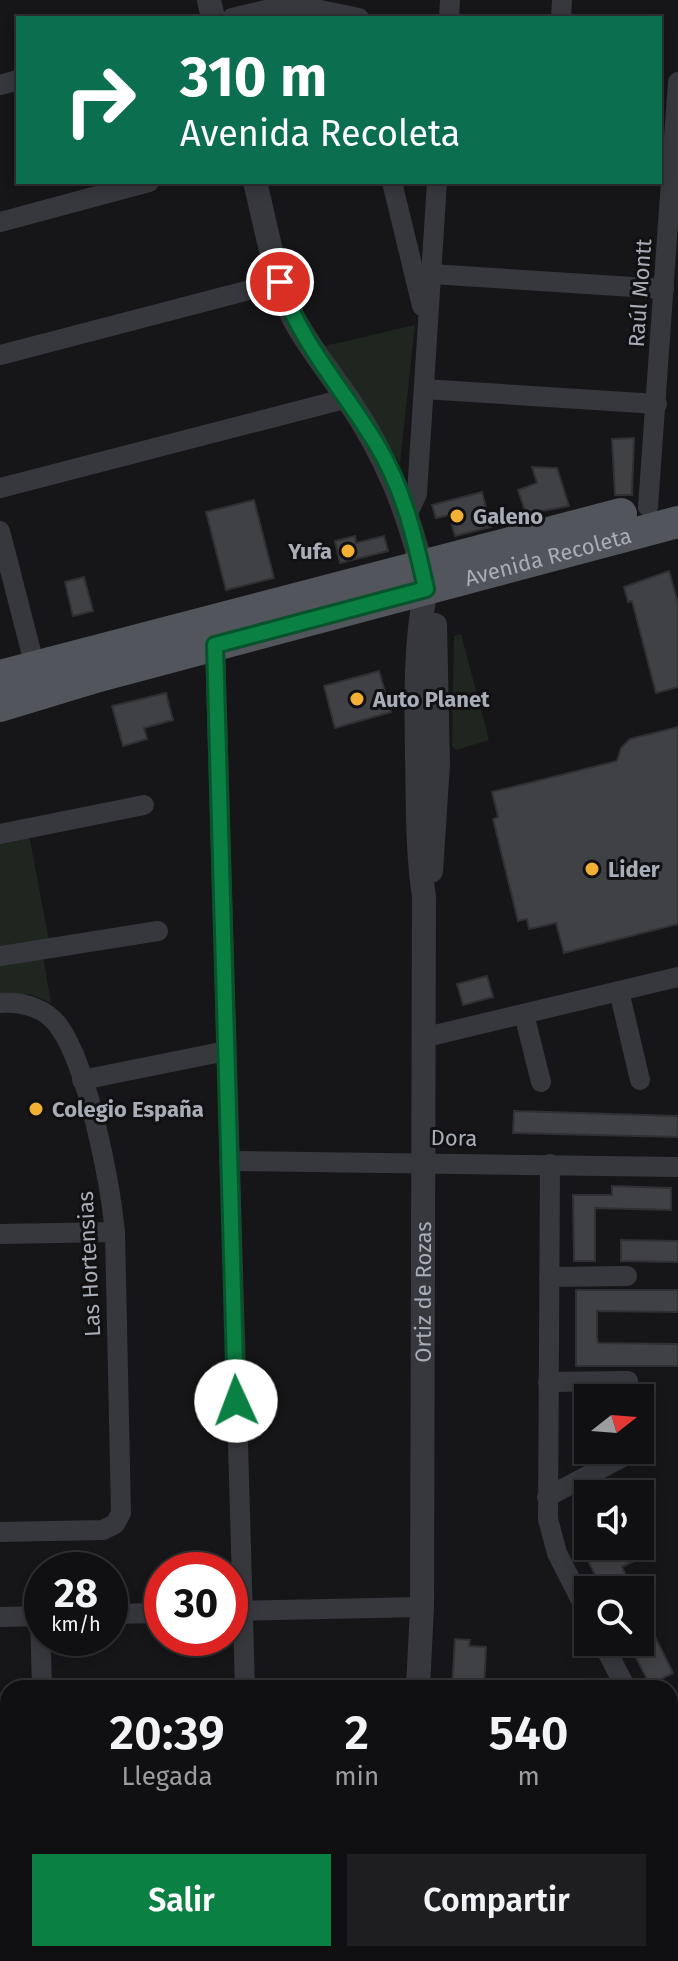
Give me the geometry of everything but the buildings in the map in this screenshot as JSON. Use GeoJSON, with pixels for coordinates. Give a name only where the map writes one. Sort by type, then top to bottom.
{"type":"FeatureCollection","features":[{"type":"Feature","properties":{"kind":"main road","name":"Avenida Recoleta"},"geometry":{"type":"LineString","coordinates":[[0,706],[215,645],[663,504]]}},
{"type":"Feature","properties":{"kind":"main road","name":"Avenida Recoleta"},"geometry":{"type":"LineString","coordinates":[[0,676],[235,614],[678,522]]}},
{"type":"Feature","properties":{"kind":"main road"},"geometry":{"type":"LineString","coordinates":[[215,645],[219,628],[235,614]]}},
{"type":"Feature","properties":{"kind":"street"},"geometry":{"type":"LineString","coordinates":[[240,16],[291,4],[349,16]]}},
{"type":"Feature","properties":{"kind":"street","name":"Raúl Montt"},"geometry":{"type":"LineString","coordinates":[[663,504],[657,404],[664,289],[666,175],[678,82]]}},
{"type":"Feature","properties":{"kind":"street"},"geometry":{"type":"LineString","coordinates":[[0,222],[142,184]]}},
{"type":"Feature","properties":{"kind":"street"},"geometry":{"type":"LineString","coordinates":[[256,184],[280,282],[299,328],[348,398],[393,474],[408,513],[424,577]]}},
{"type":"Feature","properties":{"kind":"street"},"geometry":{"type":"LineString","coordinates":[[392,184],[427,328]]}},
{"type":"Feature","properties":{"kind":"street"},"geometry":{"type":"LineString","coordinates":[[408,513],[417,494],[437,184]]}},
{"type":"Feature","properties":{"kind":"street"},"geometry":{"type":"LineString","coordinates":[[431,274],[664,289]]}},
{"type":"Feature","properties":{"kind":"street"},"geometry":{"type":"LineString","coordinates":[[0,355],[280,282]]}},
{"type":"Feature","properties":{"kind":"street"},"geometry":{"type":"LineString","coordinates":[[424,389],[657,404]]}},
{"type":"Feature","properties":{"kind":"street"},"geometry":{"type":"LineString","coordinates":[[0,488],[348,398]]}},
{"type":"Feature","properties":{"kind":"street"},"geometry":{"type":"LineString","coordinates":[[0,533],[35,667]]}},
{"type":"Feature","properties":{"kind":"street","name":"Ortiz de Rozas"},"geometry":{"type":"LineString","coordinates":[[418,1680],[422,1607],[424,897],[418,860],[417,720],[424,577]]}},
{"type":"Feature","properties":{"kind":"street"},"geometry":{"type":"LineString","coordinates":[[215,645],[229,1161],[235,1552]]}},
{"type":"Feature","properties":{"kind":"street"},"geometry":{"type":"LineString","coordinates":[[0,834],[144,805]]}},
{"type":"Feature","properties":{"kind":"street"},"geometry":{"type":"LineString","coordinates":[[0,956],[158,931]]}},
{"type":"Feature","properties":{"kind":"street"},"geometry":{"type":"LineString","coordinates":[[422,1038],[678,977]]}},
{"type":"Feature","properties":{"kind":"street"},"geometry":{"type":"LineString","coordinates":[[619,991],[640,1080]]}},
{"type":"Feature","properties":{"kind":"street","name":"Las Hortensias"},"geometry":{"type":"LineString","coordinates":[[0,1003],[24,1004],[43,1011],[59,1026],[82,1080],[110,1185],[115,1232],[121,1513],[115,1524],[103,1530],[0,1532]]}},
{"type":"Feature","properties":{"kind":"street"},"geometry":{"type":"LineString","coordinates":[[524,1014],[541,1082]]}},
{"type":"Feature","properties":{"kind":"street"},"geometry":{"type":"LineString","coordinates":[[82,1080],[226,1051]]}},
{"type":"Feature","properties":{"kind":"street","name":"Dora"},"geometry":{"type":"LineString","coordinates":[[229,1161],[421,1161],[678,1167]]}},
{"type":"Feature","properties":{"kind":"street"},"geometry":{"type":"LineString","coordinates":[[550,1164],[547,1497],[552,1541],[574,1586]]}},
{"type":"Feature","properties":{"kind":"street"},"geometry":{"type":"LineString","coordinates":[[0,1234],[115,1232]]}},
{"type":"Feature","properties":{"kind":"street"},"geometry":{"type":"LineString","coordinates":[[549,1277],[627,1276]]}},
{"type":"Feature","properties":{"kind":"street"},"geometry":{"type":"LineString","coordinates":[[548,1382],[628,1381]]}},
{"type":"Feature","properties":{"kind":"street"},"geometry":{"type":"LineString","coordinates":[[547,1497],[610,1464]]}},
{"type":"Feature","properties":{"kind":"street"},"geometry":{"type":"LineString","coordinates":[[248,1611],[422,1607]]}},
{"type":"Feature","properties":{"kind":"street"},"geometry":{"type":"LineString","coordinates":[[0,1617],[24,1616]]}},
{"type":"Feature","properties":{"kind":"street"},"geometry":{"type":"LineString","coordinates":[[42,1656],[42,1680]]}},
{"type":"Feature","properties":{"kind":"street"},"geometry":{"type":"LineString","coordinates":[[241,1656],[244,1680]]}},
{"type":"Feature","properties":{"kind":"street"},"geometry":{"type":"LineString","coordinates":[[609,1656],[622,1680]]}},
{"type":"Feature","properties":{"kind":"shaded area"},"geometry":{"type":"Polygon","coordinates":[[[415,325],[400,463],[325,346],[415,325]]]}},
{"type":"Feature","properties":{"kind":"shaded area"},"geometry":{"type":"Polygon","coordinates":[[[461,634],[489,740],[456,750],[452,746],[454,636],[461,634]]]}},
{"type":"Feature","properties":{"kind":"shaded area"},"geometry":{"type":"Polygon","coordinates":[[[29,835],[49,941],[0,950],[0,840],[29,835]]]}},
{"type":"Feature","properties":{"kind":"shaded area"},"geometry":{"type":"Polygon","coordinates":[[[43,956],[51,1003],[30,994],[0,999],[0,963],[43,956]]]}},
{"type":"Feature","properties":{"kind":"place","name":"Galeno"},"geometry":{"type":"Point","coordinates":[457,516]}},
{"type":"Feature","properties":{"kind":"place","name":"Yufa"},"geometry":{"type":"Point","coordinates":[348,551]}},
{"type":"Feature","properties":{"kind":"place","name":"Auto Planet"},"geometry":{"type":"Point","coordinates":[357,699]}},
{"type":"Feature","properties":{"kind":"place","name":"Lider"},"geometry":{"type":"Point","coordinates":[592,869]}},
{"type":"Feature","properties":{"kind":"place","name":"Colegio España"},"geometry":{"type":"Point","coordinates":[36,1109]}},
{"type":"Feature","properties":{"kind":"route"},"geometry":{"type":"LineString","coordinates":[[236,1401],[215,645],[426,589],[412,526],[393,474],[348,398],[299,328],[280,282]]}}]}
